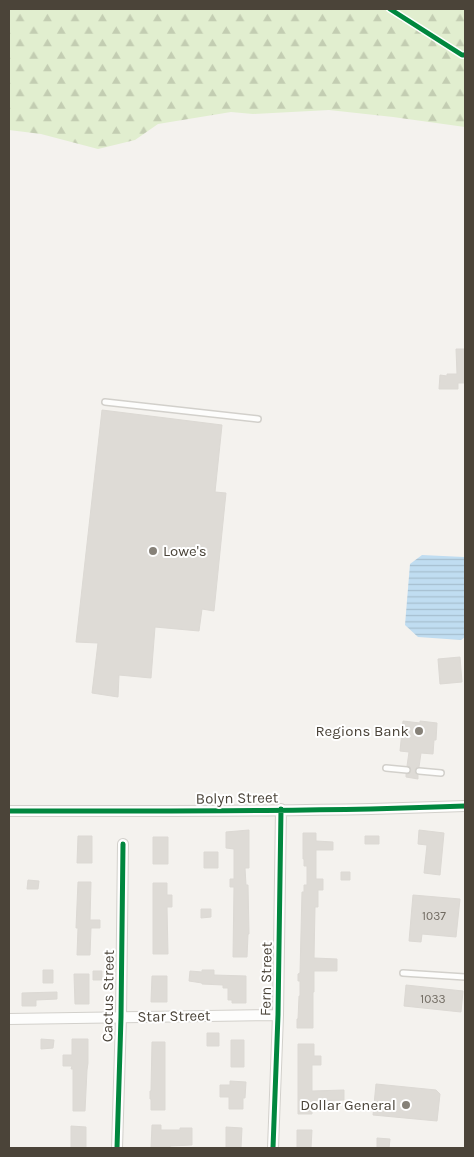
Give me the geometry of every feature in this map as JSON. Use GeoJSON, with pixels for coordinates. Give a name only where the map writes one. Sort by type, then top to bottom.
{"type":"FeatureCollection","features":[{"type":"Feature","properties":{"kind":"street","name":"Bolyn Street"},"geometry":{"type":"LineString","coordinates":[[9,811],[207,811],[465,806]]}},
{"type":"Feature","properties":{"kind":"street","name":"Fern Street"},"geometry":{"type":"LineString","coordinates":[[274,1148],[281,809]]}},
{"type":"Feature","properties":{"kind":"street","name":"Cactus Street"},"geometry":{"type":"LineString","coordinates":[[117,1148],[123,844]]}},
{"type":"Feature","properties":{"kind":"street","name":"Star Street"},"geometry":{"type":"LineString","coordinates":[[9,1019],[278,1015]]}},
{"type":"Feature","properties":{"kind":"lane"},"geometry":{"type":"LineString","coordinates":[[105,402],[258,419]]}},
{"type":"Feature","properties":{"kind":"lane"},"geometry":{"type":"LineString","coordinates":[[386,768],[407,770]]}},
{"type":"Feature","properties":{"kind":"lane"},"geometry":{"type":"LineString","coordinates":[[419,771],[441,773]]}},
{"type":"Feature","properties":{"kind":"lane"},"geometry":{"type":"LineString","coordinates":[[403,973],[465,978]]}},
{"type":"Feature","properties":{"kind":"green space"},"geometry":{"type":"Polygon","coordinates":[[[9,9],[465,9],[465,127],[329,110],[253,114],[231,112],[158,124],[135,140],[98,149],[41,134],[9,130],[9,9]]]}},
{"type":"Feature","properties":{"kind":"water"},"geometry":{"type":"Polygon","coordinates":[[[422,555],[465,558],[465,637],[461,640],[418,637],[405,625],[410,564],[422,555]]]}},
{"type":"Feature","properties":{"kind":"building"},"geometry":{"type":"Polygon","coordinates":[[[456,349],[465,349],[465,383],[458,383],[458,389],[439,389],[440,375],[457,374],[456,349]]]}},
{"type":"Feature","properties":{"kind":"building","name":"Lowe's"},"geometry":{"type":"Polygon","coordinates":[[[102,410],[222,425],[215,492],[226,493],[214,611],[202,609],[199,631],[155,627],[151,678],[119,675],[118,697],[92,693],[98,643],[76,642],[102,410]]]}},
{"type":"Feature","properties":{"kind":"building"},"geometry":{"type":"Polygon","coordinates":[[[460,657],[462,682],[440,684],[438,659],[460,657]]]}},
{"type":"Feature","properties":{"kind":"building","name":"Regions Bank"},"geometry":{"type":"Polygon","coordinates":[[[403,721],[437,723],[433,754],[421,753],[419,767],[415,770],[418,779],[406,777],[406,774],[410,773],[411,770],[407,766],[409,752],[400,751],[403,721]]]}},
{"type":"Feature","properties":{"kind":"building"},"geometry":{"type":"Polygon","coordinates":[[[249,830],[249,868],[245,868],[246,885],[248,885],[249,934],[247,957],[233,957],[234,887],[230,887],[230,879],[234,879],[234,849],[226,848],[226,832],[249,830]]]}},
{"type":"Feature","properties":{"kind":"building"},"geometry":{"type":"Polygon","coordinates":[[[419,830],[444,833],[440,875],[424,873],[427,845],[418,844],[419,830]]]}},
{"type":"Feature","properties":{"kind":"building"},"geometry":{"type":"Polygon","coordinates":[[[303,833],[316,833],[316,841],[333,842],[333,850],[316,850],[316,879],[323,879],[323,890],[318,890],[318,907],[315,907],[314,958],[337,959],[337,971],[314,971],[313,1028],[297,1028],[300,996],[298,974],[300,973],[302,892],[304,892],[304,885],[307,885],[307,866],[304,866],[303,859],[303,833]]]}},
{"type":"Feature","properties":{"kind":"building"},"geometry":{"type":"Polygon","coordinates":[[[78,836],[92,836],[92,863],[77,863],[78,836]]]}},
{"type":"Feature","properties":{"kind":"building"},"geometry":{"type":"Polygon","coordinates":[[[365,836],[379,836],[379,844],[365,844],[365,836]]]}},
{"type":"Feature","properties":{"kind":"building"},"geometry":{"type":"Polygon","coordinates":[[[153,837],[168,837],[168,864],[153,864],[153,837]]]}},
{"type":"Feature","properties":{"kind":"building"},"geometry":{"type":"Polygon","coordinates":[[[204,852],[218,852],[218,868],[204,868],[204,852]]]}},
{"type":"Feature","properties":{"kind":"building"},"geometry":{"type":"Polygon","coordinates":[[[341,872],[350,872],[350,880],[341,880],[341,872]]]}},
{"type":"Feature","properties":{"kind":"building"},"geometry":{"type":"Polygon","coordinates":[[[28,880],[39,881],[38,889],[27,889],[28,880]]]}},
{"type":"Feature","properties":{"kind":"building"},"geometry":{"type":"Polygon","coordinates":[[[78,882],[91,882],[90,920],[100,920],[100,928],[91,928],[90,955],[77,955],[78,882]]]}},
{"type":"Feature","properties":{"kind":"building"},"geometry":{"type":"Polygon","coordinates":[[[153,883],[167,883],[167,895],[172,895],[172,907],[167,907],[168,954],[153,954],[153,883]]]}},
{"type":"Feature","properties":{"kind":"building"},"geometry":{"type":"Polygon","coordinates":[[[413,895],[460,899],[456,937],[422,934],[421,942],[409,941],[413,895]]]}},
{"type":"Feature","properties":{"kind":"building"},"geometry":{"type":"Polygon","coordinates":[[[201,909],[211,909],[211,917],[201,918],[201,909]]]}},
{"type":"Feature","properties":{"kind":"building"},"geometry":{"type":"Polygon","coordinates":[[[43,970],[53,970],[53,983],[43,983],[43,970]]]}},
{"type":"Feature","properties":{"kind":"building"},"geometry":{"type":"Polygon","coordinates":[[[202,970],[214,970],[214,975],[246,976],[246,1003],[232,1003],[232,1000],[228,1000],[228,988],[223,988],[223,985],[189,981],[190,971],[202,972],[202,970]]]}},
{"type":"Feature","properties":{"kind":"building"},"geometry":{"type":"Polygon","coordinates":[[[93,971],[102,971],[102,980],[93,980],[93,971]]]}},
{"type":"Feature","properties":{"kind":"building"},"geometry":{"type":"Polygon","coordinates":[[[74,974],[89,974],[89,1004],[75,1004],[74,974]]]}},
{"type":"Feature","properties":{"kind":"building"},"geometry":{"type":"Polygon","coordinates":[[[152,976],[167,976],[167,1002],[151,1002],[152,976]]]}},
{"type":"Feature","properties":{"kind":"building"},"geometry":{"type":"Polygon","coordinates":[[[406,985],[463,991],[461,1012],[404,1006],[406,985]]]}},
{"type":"Feature","properties":{"kind":"building"},"geometry":{"type":"Polygon","coordinates":[[[57,992],[57,999],[36,1000],[36,1006],[22,1006],[22,993],[57,992]]]}},
{"type":"Feature","properties":{"kind":"building"},"geometry":{"type":"Polygon","coordinates":[[[207,1033],[219,1033],[219,1046],[207,1046],[207,1033]]]}},
{"type":"Feature","properties":{"kind":"building"},"geometry":{"type":"Polygon","coordinates":[[[41,1039],[54,1040],[53,1048],[41,1049],[41,1039]]]}},
{"type":"Feature","properties":{"kind":"building"},"geometry":{"type":"Polygon","coordinates":[[[72,1039],[88,1039],[85,1111],[73,1111],[73,1069],[71,1069],[72,1066],[63,1066],[63,1055],[72,1055],[72,1039]]]}},
{"type":"Feature","properties":{"kind":"building"},"geometry":{"type":"Polygon","coordinates":[[[231,1040],[244,1040],[244,1067],[231,1067],[231,1040]]]}},
{"type":"Feature","properties":{"kind":"building"},"geometry":{"type":"Polygon","coordinates":[[[152,1042],[165,1042],[165,1110],[151,1110],[152,1042]]]}},
{"type":"Feature","properties":{"kind":"building"},"geometry":{"type":"Polygon","coordinates":[[[298,1044],[314,1044],[314,1056],[321,1056],[321,1065],[312,1065],[312,1091],[344,1090],[344,1100],[312,1101],[312,1114],[298,1114],[298,1044]]]}},
{"type":"Feature","properties":{"kind":"building"},"geometry":{"type":"Polygon","coordinates":[[[230,1081],[246,1082],[243,1109],[229,1109],[229,1097],[220,1097],[220,1085],[230,1085],[230,1081]]]}},
{"type":"Feature","properties":{"kind":"building","name":"Dollar General"},"geometry":{"type":"Polygon","coordinates":[[[376,1084],[436,1090],[440,1094],[437,1121],[373,1115],[376,1084]]]}},
{"type":"Feature","properties":{"kind":"building"},"geometry":{"type":"Polygon","coordinates":[[[152,1125],[161,1125],[161,1130],[192,1128],[192,1145],[151,1148],[152,1125]]]}},
{"type":"Feature","properties":{"kind":"building"},"geometry":{"type":"Polygon","coordinates":[[[71,1126],[86,1127],[86,1148],[71,1148],[71,1126]]]}},
{"type":"Feature","properties":{"kind":"building"},"geometry":{"type":"Polygon","coordinates":[[[226,1127],[242,1128],[241,1148],[226,1148],[226,1127]]]}},
{"type":"Feature","properties":{"kind":"building"},"geometry":{"type":"Polygon","coordinates":[[[297,1130],[312,1130],[311,1148],[297,1148],[297,1130]]]}},
{"type":"Feature","properties":{"kind":"building"},"geometry":{"type":"Polygon","coordinates":[[[377,1138],[390,1139],[389,1148],[377,1148],[377,1138]]]}},
{"type":"Feature","properties":{"kind":"cycle path"},"geometry":{"type":"LineString","coordinates":[[390,9],[462,55],[465,55]]}},
{"type":"Feature","properties":{"kind":"cycle path"},"geometry":{"type":"LineString","coordinates":[[9,811],[294,810],[465,806]]}},
{"type":"Feature","properties":{"kind":"cycle path"},"geometry":{"type":"LineString","coordinates":[[273,1148],[278,1015],[281,809]]}},
{"type":"Feature","properties":{"kind":"cycle path"},"geometry":{"type":"LineString","coordinates":[[117,1148],[123,844]]}},
{"type":"Feature","properties":{"kind":"place","name":"Lowe's"},"geometry":{"type":"Point","coordinates":[153,551]}},
{"type":"Feature","properties":{"kind":"place","name":"Regions Bank"},"geometry":{"type":"Point","coordinates":[419,731]}},
{"type":"Feature","properties":{"kind":"place","name":"Dollar General"},"geometry":{"type":"Point","coordinates":[406,1105]}}]}
